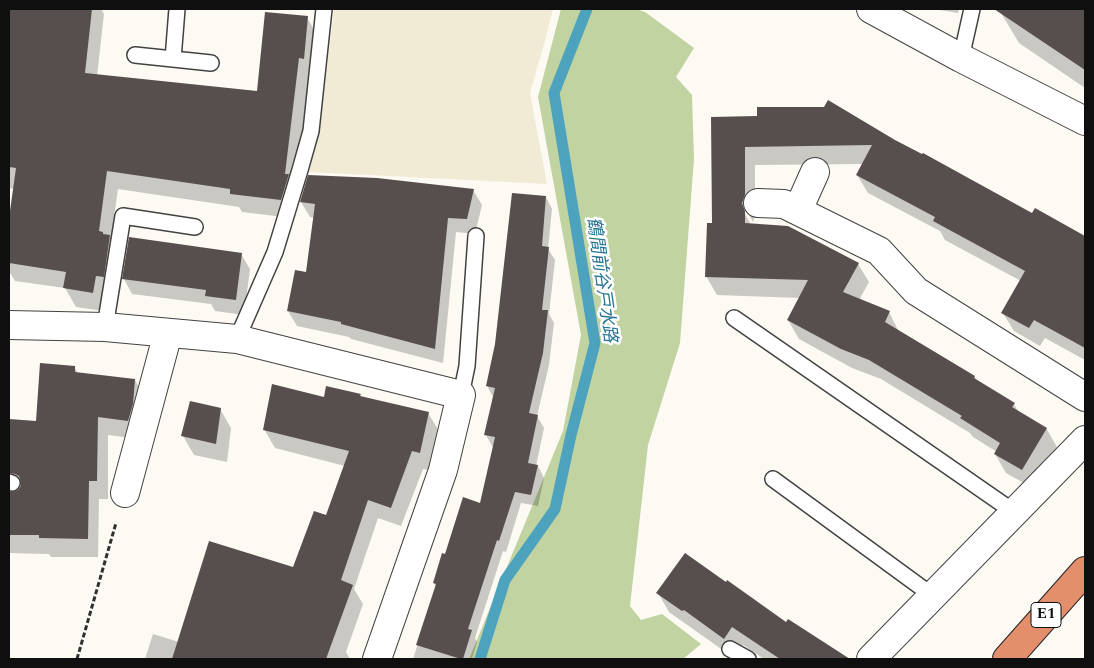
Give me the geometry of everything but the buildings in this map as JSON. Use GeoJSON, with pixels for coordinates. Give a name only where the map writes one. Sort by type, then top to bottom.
{"type":"FeatureCollection","features":[{"type":"Feature","properties":{"kind":"highway","name":"E1"},"geometry":{"type":"LineString","coordinates":[[1006,659],[1085,571]]}},
{"type":"Feature","properties":{"kind":"street"},"geometry":{"type":"LineString","coordinates":[[871,9],[962,58],[1085,120]]}},
{"type":"Feature","properties":{"kind":"street"},"geometry":{"type":"LineString","coordinates":[[798,210],[815,172]]}},
{"type":"Feature","properties":{"kind":"street"},"geometry":{"type":"LineString","coordinates":[[758,203],[784,204],[879,251],[916,291],[1085,397]]}},
{"type":"Feature","properties":{"kind":"street"},"geometry":{"type":"LineString","coordinates":[[9,325],[105,327],[237,339],[461,394],[443,470],[377,659]]}},
{"type":"Feature","properties":{"kind":"street"},"geometry":{"type":"LineString","coordinates":[[125,494],[168,333]]}},
{"type":"Feature","properties":{"kind":"street"},"geometry":{"type":"LineString","coordinates":[[871,659],[1085,440]]}},
{"type":"Feature","properties":{"kind":"lane"},"geometry":{"type":"LineString","coordinates":[[173,59],[178,9]]}},
{"type":"Feature","properties":{"kind":"lane"},"geometry":{"type":"LineString","coordinates":[[237,339],[275,252],[309,138],[324,9]]}},
{"type":"Feature","properties":{"kind":"lane"},"geometry":{"type":"LineString","coordinates":[[962,58],[972,9]]}},
{"type":"Feature","properties":{"kind":"lane"},"geometry":{"type":"LineString","coordinates":[[135,55],[211,63]]}},
{"type":"Feature","properties":{"kind":"lane"},"geometry":{"type":"LineString","coordinates":[[105,327],[123,216],[195,227]]}},
{"type":"Feature","properties":{"kind":"lane"},"geometry":{"type":"LineString","coordinates":[[461,394],[467,366],[476,236]]}},
{"type":"Feature","properties":{"kind":"lane"},"geometry":{"type":"LineString","coordinates":[[734,318],[1014,512]]}},
{"type":"Feature","properties":{"kind":"lane"},"geometry":{"type":"LineString","coordinates":[[773,480],[932,596]]}},
{"type":"Feature","properties":{"kind":"lane"},"geometry":{"type":"LineString","coordinates":[[730,649],[748,659]]}},
{"type":"Feature","properties":{"kind":"path"},"geometry":{"type":"LineString","coordinates":[[77,659],[125,494]]}},
{"type":"Feature","properties":{"kind":"shaded area"},"geometry":{"type":"Polygon","coordinates":[[[334,9],[553,9],[530,93],[547,184],[309,172],[320,128],[334,9]]]}},
{"type":"Feature","properties":{"kind":"green space"},"geometry":{"type":"Polygon","coordinates":[[[561,9],[636,9],[645,12],[694,48],[676,77],[692,95],[694,159],[680,343],[648,445],[630,606],[641,620],[662,614],[701,644],[683,659],[469,659],[563,431],[581,335],[538,97],[561,9]]]}},
{"type":"Feature","properties":{"kind":"waterway","name":"鶴間前谷戸水路"},"geometry":{"type":"LineString","coordinates":[[480,659],[505,580],[555,509],[571,435],[595,343],[554,93],[587,9]]}}]}
